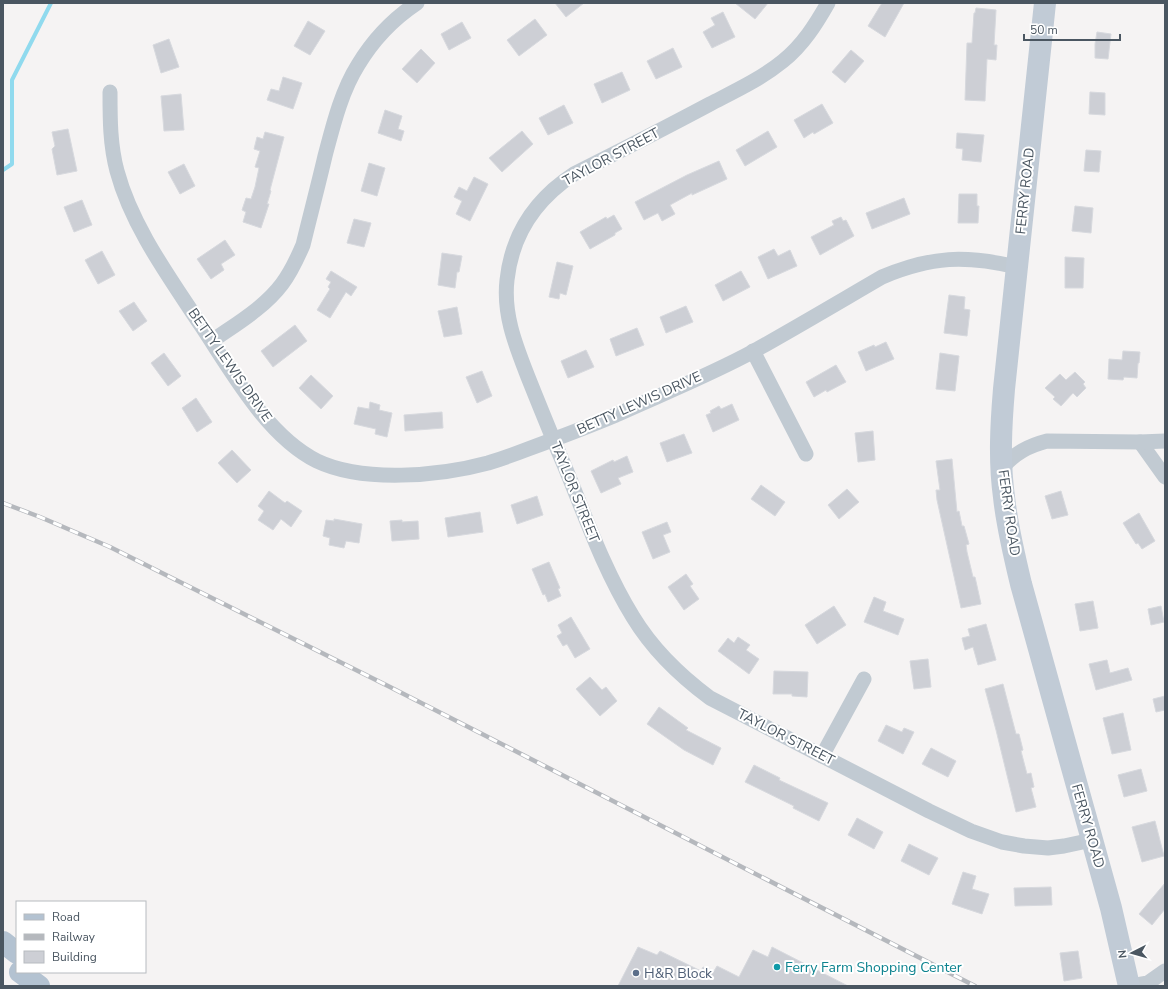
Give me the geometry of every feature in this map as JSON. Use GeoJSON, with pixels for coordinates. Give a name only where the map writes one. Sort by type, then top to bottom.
{"type":"FeatureCollection","features":[{"type":"Feature","properties":{"kind":"main road","name":"FERRY ROAD"},"geometry":{"type":"LineString","coordinates":[[1045,3],[1004,389],[1002,422],[1002,468],[1004,496],[1016,561],[1115,923],[1130,986]]}},
{"type":"Feature","properties":{"kind":"main road"},"geometry":{"type":"LineString","coordinates":[[3,942],[16,953]]}},
{"type":"Feature","properties":{"kind":"main road"},"geometry":{"type":"LineString","coordinates":[[3,962],[16,969]]}},
{"type":"Feature","properties":{"kind":"main road"},"geometry":{"type":"LineString","coordinates":[[3,973],[19,986]]}},
{"type":"Feature","properties":{"kind":"main road"},"geometry":{"type":"LineString","coordinates":[[21,973],[39,986]]}},
{"type":"Feature","properties":{"kind":"main road"},"geometry":{"type":"LineString","coordinates":[[41,973],[57,986]]}},
{"type":"Feature","properties":{"kind":"street"},"geometry":{"type":"LineString","coordinates":[[212,341],[268,299],[282,284],[295,264],[303,245],[334,122],[350,80],[357,66],[371,45],[387,27],[406,10],[417,3]]}},
{"type":"Feature","properties":{"kind":"street","name":"TAYLOR STREET"},"geometry":{"type":"LineString","coordinates":[[828,3],[815,26],[801,44],[784,60],[762,76],[677,122],[574,174],[561,182],[546,195],[533,210],[524,224],[514,246],[510,261],[506,288],[508,316],[513,336],[613,582],[647,638],[667,662],[689,683],[710,698],[929,811],[972,831],[1002,842],[1024,846],[1055,848],[1092,840]]}},
{"type":"Feature","properties":{"kind":"street","name":"BETTY LEWIS DRIVE"},"geometry":{"type":"LineString","coordinates":[[110,92],[111,142],[122,189],[135,219],[167,273],[253,403],[273,427],[297,449],[318,461],[352,471],[376,474],[433,473],[489,463],[597,423],[676,388],[753,351],[882,277],[900,270],[923,262],[962,259],[993,262],[1017,267]]}},
{"type":"Feature","properties":{"kind":"street"},"geometry":{"type":"LineString","coordinates":[[753,351],[806,454]]}},
{"type":"Feature","properties":{"kind":"street"},"geometry":{"type":"LineString","coordinates":[[1002,468],[1009,460],[1021,451],[1033,445],[1047,441],[1165,441]]}},
{"type":"Feature","properties":{"kind":"street"},"geometry":{"type":"LineString","coordinates":[[1140,442],[1165,477]]}},
{"type":"Feature","properties":{"kind":"street"},"geometry":{"type":"LineString","coordinates":[[822,756],[864,679]]}},
{"type":"Feature","properties":{"kind":"street"},"geometry":{"type":"LineString","coordinates":[[1130,986],[1148,983],[1165,971]]}},
{"type":"Feature","properties":{"kind":"building"},"geometry":{"type":"Polygon","coordinates":[[[555,3],[584,3],[566,17],[555,3]]]}},
{"type":"Feature","properties":{"kind":"building"},"geometry":{"type":"Polygon","coordinates":[[[735,3],[768,3],[755,19],[735,3]]]}},
{"type":"Feature","properties":{"kind":"building"},"geometry":{"type":"Polygon","coordinates":[[[882,3],[904,3],[885,37],[868,26],[882,3]]]}},
{"type":"Feature","properties":{"kind":"building"},"geometry":{"type":"Polygon","coordinates":[[[976,8],[996,10],[994,45],[997,45],[996,60],[987,59],[985,101],[965,100],[967,43],[972,43],[974,13],[976,8]]]}},
{"type":"Feature","properties":{"kind":"building"},"geometry":{"type":"Polygon","coordinates":[[[723,12],[735,37],[712,48],[703,32],[715,25],[711,18],[723,12]]]}},
{"type":"Feature","properties":{"kind":"building"},"geometry":{"type":"Polygon","coordinates":[[[535,19],[547,35],[519,56],[507,40],[535,19]]]}},
{"type":"Feature","properties":{"kind":"building"},"geometry":{"type":"Polygon","coordinates":[[[308,21],[325,31],[310,55],[294,46],[308,21]]]}},
{"type":"Feature","properties":{"kind":"building"},"geometry":{"type":"Polygon","coordinates":[[[462,22],[471,38],[449,50],[441,34],[462,22]]]}},
{"type":"Feature","properties":{"kind":"building"},"geometry":{"type":"Polygon","coordinates":[[[1097,32],[1111,34],[1108,59],[1095,58],[1097,32]]]}},
{"type":"Feature","properties":{"kind":"building"},"geometry":{"type":"Polygon","coordinates":[[[169,39],[179,67],[161,73],[153,45],[169,39]]]}},
{"type":"Feature","properties":{"kind":"building"},"geometry":{"type":"Polygon","coordinates":[[[673,48],[682,67],[656,79],[647,61],[673,48]]]}},
{"type":"Feature","properties":{"kind":"building"},"geometry":{"type":"Polygon","coordinates":[[[421,49],[435,63],[417,83],[402,69],[421,49]]]}},
{"type":"Feature","properties":{"kind":"building"},"geometry":{"type":"Polygon","coordinates":[[[851,50],[864,61],[845,83],[832,72],[851,50]]]}},
{"type":"Feature","properties":{"kind":"building"},"geometry":{"type":"Polygon","coordinates":[[[622,72],[630,90],[602,103],[594,84],[622,72]]]}},
{"type":"Feature","properties":{"kind":"building"},"geometry":{"type":"Polygon","coordinates":[[[283,77],[302,83],[293,109],[267,100],[271,89],[279,91],[283,77]]]}},
{"type":"Feature","properties":{"kind":"building"},"geometry":{"type":"Polygon","coordinates":[[[1090,92],[1105,93],[1105,115],[1089,114],[1090,92]]]}},
{"type":"Feature","properties":{"kind":"building"},"geometry":{"type":"Polygon","coordinates":[[[181,94],[184,130],[164,131],[161,96],[181,94]]]}},
{"type":"Feature","properties":{"kind":"building"},"geometry":{"type":"Polygon","coordinates":[[[822,104],[833,123],[804,138],[794,120],[822,104]]]}},
{"type":"Feature","properties":{"kind":"building"},"geometry":{"type":"Polygon","coordinates":[[[564,105],[573,123],[548,135],[539,118],[564,105]]]}},
{"type":"Feature","properties":{"kind":"building"},"geometry":{"type":"Polygon","coordinates":[[[385,110],[402,116],[398,129],[404,131],[401,141],[378,133],[385,110]]]}},
{"type":"Feature","properties":{"kind":"building"},"geometry":{"type":"Polygon","coordinates":[[[68,129],[77,171],[57,175],[52,149],[55,146],[52,132],[68,129]]]}},
{"type":"Feature","properties":{"kind":"building"},"geometry":{"type":"Polygon","coordinates":[[[522,131],[533,144],[502,172],[489,158],[522,131]]]}},
{"type":"Feature","properties":{"kind":"building"},"geometry":{"type":"Polygon","coordinates":[[[768,131],[777,147],[745,166],[736,150],[768,131]]]}},
{"type":"Feature","properties":{"kind":"building"},"geometry":{"type":"Polygon","coordinates":[[[265,132],[284,137],[270,190],[267,204],[269,204],[261,228],[243,222],[246,212],[242,210],[246,198],[251,199],[259,168],[255,167],[260,151],[254,149],[257,137],[263,139],[265,132]]]}},
{"type":"Feature","properties":{"kind":"building"},"geometry":{"type":"Polygon","coordinates":[[[957,133],[984,135],[981,162],[962,160],[963,149],[956,148],[957,133]]]}},
{"type":"Feature","properties":{"kind":"building"},"geometry":{"type":"Polygon","coordinates":[[[1086,150],[1101,151],[1099,172],[1084,171],[1086,150]]]}},
{"type":"Feature","properties":{"kind":"building"},"geometry":{"type":"Polygon","coordinates":[[[719,161],[727,179],[692,195],[692,193],[670,205],[675,214],[662,221],[658,213],[644,220],[635,202],[687,175],[719,161]]]}},
{"type":"Feature","properties":{"kind":"building"},"geometry":{"type":"Polygon","coordinates":[[[369,163],[385,168],[377,196],[361,191],[369,163]]]}},
{"type":"Feature","properties":{"kind":"building"},"geometry":{"type":"Polygon","coordinates":[[[184,164],[195,186],[180,194],[168,172],[184,164]]]}},
{"type":"Feature","properties":{"kind":"building"},"geometry":{"type":"Polygon","coordinates":[[[474,177],[488,184],[470,221],[456,214],[462,201],[454,197],[459,187],[467,191],[474,177]]]}},
{"type":"Feature","properties":{"kind":"building"},"geometry":{"type":"Polygon","coordinates":[[[959,194],[977,194],[977,206],[979,206],[978,223],[958,223],[959,194]]]}},
{"type":"Feature","properties":{"kind":"building"},"geometry":{"type":"Polygon","coordinates":[[[904,198],[910,214],[872,229],[866,213],[904,198]]]}},
{"type":"Feature","properties":{"kind":"building"},"geometry":{"type":"Polygon","coordinates":[[[82,200],[92,225],[74,232],[64,207],[82,200]]]}},
{"type":"Feature","properties":{"kind":"building"},"geometry":{"type":"Polygon","coordinates":[[[1075,206],[1093,208],[1091,233],[1072,231],[1075,206]]]}},
{"type":"Feature","properties":{"kind":"building"},"geometry":{"type":"Polygon","coordinates":[[[614,215],[622,229],[615,233],[615,235],[590,249],[580,232],[606,217],[607,219],[614,215]]]}},
{"type":"Feature","properties":{"kind":"building"},"geometry":{"type":"Polygon","coordinates":[[[841,217],[843,221],[846,220],[854,236],[820,255],[811,237],[834,225],[832,221],[841,217]]]}},
{"type":"Feature","properties":{"kind":"building"},"geometry":{"type":"Polygon","coordinates":[[[354,219],[371,223],[364,247],[347,243],[354,219]]]}},
{"type":"Feature","properties":{"kind":"building"},"geometry":{"type":"Polygon","coordinates":[[[225,240],[235,255],[221,264],[224,270],[211,279],[197,259],[225,240]]]}},
{"type":"Feature","properties":{"kind":"building"},"geometry":{"type":"Polygon","coordinates":[[[774,249],[778,256],[790,250],[797,266],[768,279],[758,257],[774,249]]]}},
{"type":"Feature","properties":{"kind":"building"},"geometry":{"type":"Polygon","coordinates":[[[102,251],[115,275],[98,284],[85,260],[102,251]]]}},
{"type":"Feature","properties":{"kind":"building"},"geometry":{"type":"Polygon","coordinates":[[[442,253],[462,256],[459,272],[457,272],[455,288],[438,285],[442,253]]]}},
{"type":"Feature","properties":{"kind":"building"},"geometry":{"type":"Polygon","coordinates":[[[1065,257],[1084,258],[1083,288],[1065,288],[1065,257]]]}},
{"type":"Feature","properties":{"kind":"building"},"geometry":{"type":"Polygon","coordinates":[[[557,262],[573,266],[566,295],[560,293],[559,299],[549,297],[557,262]]]}},
{"type":"Feature","properties":{"kind":"building"},"geometry":{"type":"Polygon","coordinates":[[[331,271],[357,287],[351,296],[346,292],[330,318],[317,310],[330,289],[328,287],[331,282],[326,279],[331,271]]]}},
{"type":"Feature","properties":{"kind":"building"},"geometry":{"type":"Polygon","coordinates":[[[741,271],[750,287],[723,301],[715,285],[741,271]]]}},
{"type":"Feature","properties":{"kind":"building"},"geometry":{"type":"Polygon","coordinates":[[[949,295],[965,297],[964,309],[970,310],[967,336],[944,333],[949,295]]]}},
{"type":"Feature","properties":{"kind":"building"},"geometry":{"type":"Polygon","coordinates":[[[134,302],[147,321],[133,331],[119,311],[134,302]]]}},
{"type":"Feature","properties":{"kind":"building"},"geometry":{"type":"Polygon","coordinates":[[[686,306],[693,322],[666,333],[660,317],[686,306]]]}},
{"type":"Feature","properties":{"kind":"building"},"geometry":{"type":"Polygon","coordinates":[[[457,307],[462,334],[444,337],[438,311],[457,307]]]}},
{"type":"Feature","properties":{"kind":"building"},"geometry":{"type":"Polygon","coordinates":[[[295,325],[307,341],[273,367],[261,351],[295,325]]]}},
{"type":"Feature","properties":{"kind":"building"},"geometry":{"type":"Polygon","coordinates":[[[637,328],[644,345],[616,356],[610,339],[637,328]]]}},
{"type":"Feature","properties":{"kind":"building"},"geometry":{"type":"Polygon","coordinates":[[[886,342],[894,359],[866,371],[858,352],[874,345],[875,347],[886,342]]]}},
{"type":"Feature","properties":{"kind":"building"},"geometry":{"type":"Polygon","coordinates":[[[586,350],[594,367],[568,378],[561,361],[586,350]]]}},
{"type":"Feature","properties":{"kind":"building"},"geometry":{"type":"Polygon","coordinates":[[[1123,351],[1140,352],[1137,378],[1124,377],[1123,380],[1108,379],[1109,359],[1122,360],[1123,351]]]}},
{"type":"Feature","properties":{"kind":"building"},"geometry":{"type":"Polygon","coordinates":[[[164,353],[181,376],[168,386],[151,363],[164,353]]]}},
{"type":"Feature","properties":{"kind":"building"},"geometry":{"type":"Polygon","coordinates":[[[940,353],[959,356],[955,391],[936,389],[940,353]]]}},
{"type":"Feature","properties":{"kind":"building"},"geometry":{"type":"Polygon","coordinates":[[[836,365],[846,382],[827,392],[826,390],[814,397],[806,382],[836,365]]]}},
{"type":"Feature","properties":{"kind":"building"},"geometry":{"type":"Polygon","coordinates":[[[482,371],[492,396],[477,403],[466,377],[482,371]]]}},
{"type":"Feature","properties":{"kind":"building"},"geometry":{"type":"Polygon","coordinates":[[[1075,372],[1085,382],[1083,384],[1086,388],[1077,397],[1073,393],[1061,406],[1053,399],[1055,397],[1045,388],[1060,374],[1066,380],[1075,372]]]}},
{"type":"Feature","properties":{"kind":"building"},"geometry":{"type":"Polygon","coordinates":[[[311,375],[333,396],[321,409],[299,388],[311,375]]]}},
{"type":"Feature","properties":{"kind":"building"},"geometry":{"type":"Polygon","coordinates":[[[196,398],[212,422],[197,432],[182,408],[196,398]]]}},
{"type":"Feature","properties":{"kind":"building"},"geometry":{"type":"Polygon","coordinates":[[[370,402],[380,405],[379,410],[392,413],[387,437],[375,434],[376,429],[354,424],[358,407],[369,409],[370,402]]]}},
{"type":"Feature","properties":{"kind":"building"},"geometry":{"type":"Polygon","coordinates":[[[732,404],[739,420],[713,432],[706,415],[711,413],[710,411],[719,406],[721,409],[732,404]]]}},
{"type":"Feature","properties":{"kind":"building"},"geometry":{"type":"Polygon","coordinates":[[[442,412],[443,428],[405,431],[404,415],[442,412]]]}},
{"type":"Feature","properties":{"kind":"building"},"geometry":{"type":"Polygon","coordinates":[[[873,431],[875,460],[858,462],[855,433],[873,431]]]}},
{"type":"Feature","properties":{"kind":"building"},"geometry":{"type":"Polygon","coordinates":[[[684,434],[692,453],[667,462],[660,443],[684,434]]]}},
{"type":"Feature","properties":{"kind":"building"},"geometry":{"type":"Polygon","coordinates":[[[232,450],[251,470],[237,483],[218,463],[232,450]]]}},
{"type":"Feature","properties":{"kind":"building"},"geometry":{"type":"Polygon","coordinates":[[[627,456],[633,472],[618,478],[621,484],[601,493],[591,471],[613,460],[614,462],[627,456]]]}},
{"type":"Feature","properties":{"kind":"building"},"geometry":{"type":"Polygon","coordinates":[[[952,459],[957,512],[959,511],[962,526],[964,526],[969,544],[966,545],[967,552],[973,577],[975,577],[981,604],[961,608],[936,490],[940,490],[936,461],[952,459]]]}},
{"type":"Feature","properties":{"kind":"building"},"geometry":{"type":"Polygon","coordinates":[[[761,485],[785,502],[775,516],[751,499],[761,485]]]}},
{"type":"Feature","properties":{"kind":"building"},"geometry":{"type":"Polygon","coordinates":[[[847,489],[859,502],[839,519],[828,505],[847,489]]]}},
{"type":"Feature","properties":{"kind":"building"},"geometry":{"type":"Polygon","coordinates":[[[269,491],[285,503],[287,501],[302,511],[291,527],[281,519],[273,530],[258,520],[264,511],[258,506],[269,491]]]}},
{"type":"Feature","properties":{"kind":"building"},"geometry":{"type":"Polygon","coordinates":[[[1061,491],[1068,515],[1052,519],[1045,496],[1061,491]]]}},
{"type":"Feature","properties":{"kind":"building"},"geometry":{"type":"Polygon","coordinates":[[[537,496],[543,515],[517,524],[511,505],[537,496]]]}},
{"type":"Feature","properties":{"kind":"building"},"geometry":{"type":"Polygon","coordinates":[[[480,512],[483,532],[448,537],[445,518],[480,512]]]}},
{"type":"Feature","properties":{"kind":"building"},"geometry":{"type":"Polygon","coordinates":[[[1139,513],[1155,541],[1142,549],[1138,543],[1136,544],[1123,523],[1139,513]]]}},
{"type":"Feature","properties":{"kind":"building"},"geometry":{"type":"Polygon","coordinates":[[[334,519],[362,524],[359,543],[346,541],[344,548],[329,545],[330,538],[323,536],[326,520],[334,521],[334,519]]]}},
{"type":"Feature","properties":{"kind":"building"},"geometry":{"type":"Polygon","coordinates":[[[402,520],[402,522],[418,521],[419,539],[392,541],[390,521],[402,520]]]}},
{"type":"Feature","properties":{"kind":"building"},"geometry":{"type":"Polygon","coordinates":[[[667,522],[671,532],[663,535],[670,552],[653,559],[642,532],[667,522]]]}},
{"type":"Feature","properties":{"kind":"building"},"geometry":{"type":"Polygon","coordinates":[[[549,562],[560,588],[558,589],[561,596],[548,602],[545,594],[543,595],[532,569],[549,562]]]}},
{"type":"Feature","properties":{"kind":"building"},"geometry":{"type":"Polygon","coordinates":[[[686,574],[693,584],[690,586],[699,599],[684,610],[668,587],[686,574]]]}},
{"type":"Feature","properties":{"kind":"building"},"geometry":{"type":"Polygon","coordinates":[[[874,597],[886,602],[883,611],[904,619],[898,635],[864,622],[874,597]]]}},
{"type":"Feature","properties":{"kind":"building"},"geometry":{"type":"Polygon","coordinates":[[[1093,601],[1098,628],[1080,631],[1075,604],[1093,601]]]}},
{"type":"Feature","properties":{"kind":"building"},"geometry":{"type":"Polygon","coordinates":[[[834,606],[846,625],[817,644],[805,625],[834,606]]]}},
{"type":"Feature","properties":{"kind":"building"},"geometry":{"type":"Polygon","coordinates":[[[1161,606],[1164,622],[1151,625],[1148,609],[1161,606]]]}},
{"type":"Feature","properties":{"kind":"building"},"geometry":{"type":"Polygon","coordinates":[[[571,617],[590,649],[575,658],[567,644],[563,646],[557,636],[562,633],[558,625],[571,617]]]}},
{"type":"Feature","properties":{"kind":"building"},"geometry":{"type":"Polygon","coordinates":[[[986,624],[996,660],[978,665],[973,647],[965,650],[962,638],[970,636],[968,629],[986,624]]]}},
{"type":"Feature","properties":{"kind":"building"},"geometry":{"type":"Polygon","coordinates":[[[738,637],[750,645],[746,650],[759,659],[749,674],[718,651],[728,638],[734,643],[738,637]]]}},
{"type":"Feature","properties":{"kind":"building"},"geometry":{"type":"Polygon","coordinates":[[[928,659],[931,687],[914,689],[910,661],[928,659]]]}},
{"type":"Feature","properties":{"kind":"building"},"geometry":{"type":"Polygon","coordinates":[[[1107,660],[1110,673],[1128,668],[1132,680],[1096,690],[1089,664],[1107,660]]]}},
{"type":"Feature","properties":{"kind":"building"},"geometry":{"type":"Polygon","coordinates":[[[774,671],[808,672],[807,697],[792,696],[792,694],[773,694],[774,671]]]}},
{"type":"Feature","properties":{"kind":"building"},"geometry":{"type":"Polygon","coordinates":[[[590,677],[602,690],[606,687],[617,701],[600,716],[576,689],[590,677]]]}},
{"type":"Feature","properties":{"kind":"building"},"geometry":{"type":"Polygon","coordinates":[[[1003,684],[1016,734],[1019,734],[1023,750],[1021,751],[1027,774],[1031,773],[1034,787],[1031,788],[1036,807],[1016,812],[985,689],[1003,684]]]}},
{"type":"Feature","properties":{"kind":"building"},"geometry":{"type":"Polygon","coordinates":[[[1165,696],[1165,710],[1156,712],[1153,699],[1165,696]]]}},
{"type":"Feature","properties":{"kind":"building"},"geometry":{"type":"Polygon","coordinates":[[[659,707],[688,728],[686,730],[721,748],[713,765],[684,750],[647,724],[659,707]]]}},
{"type":"Feature","properties":{"kind":"building"},"geometry":{"type":"Polygon","coordinates":[[[1123,713],[1131,750],[1112,754],[1103,718],[1123,713]]]}},
{"type":"Feature","properties":{"kind":"building"},"geometry":{"type":"Polygon","coordinates":[[[886,725],[902,732],[904,728],[914,732],[903,754],[878,741],[886,725]]]}},
{"type":"Feature","properties":{"kind":"building"},"geometry":{"type":"Polygon","coordinates":[[[931,748],[956,761],[948,777],[922,764],[931,748]]]}},
{"type":"Feature","properties":{"kind":"building"},"geometry":{"type":"Polygon","coordinates":[[[754,765],[780,778],[779,780],[828,803],[819,821],[793,808],[794,806],[745,782],[754,765]]]}},
{"type":"Feature","properties":{"kind":"building"},"geometry":{"type":"Polygon","coordinates":[[[1141,769],[1147,791],[1124,797],[1118,775],[1141,769]]]}},
{"type":"Feature","properties":{"kind":"building"},"geometry":{"type":"Polygon","coordinates":[[[857,818],[883,832],[874,849],[848,835],[857,818]]]}},
{"type":"Feature","properties":{"kind":"building"},"geometry":{"type":"Polygon","coordinates":[[[1155,821],[1164,856],[1142,862],[1132,827],[1155,821]]]}},
{"type":"Feature","properties":{"kind":"building"},"geometry":{"type":"Polygon","coordinates":[[[909,844],[938,858],[929,875],[901,861],[909,844]]]}},
{"type":"Feature","properties":{"kind":"building"},"geometry":{"type":"Polygon","coordinates":[[[963,872],[976,876],[972,889],[989,894],[982,914],[952,904],[963,872]]]}},
{"type":"Feature","properties":{"kind":"building"},"geometry":{"type":"Polygon","coordinates":[[[1165,883],[1165,909],[1152,925],[1139,914],[1165,883]]]}},
{"type":"Feature","properties":{"kind":"building"},"geometry":{"type":"Polygon","coordinates":[[[1051,887],[1052,905],[1015,906],[1014,888],[1051,887]]]}},
{"type":"Feature","properties":{"kind":"building","name":"Ferry Farm Shopping Center"},"geometry":{"type":"Polygon","coordinates":[[[638,947],[657,955],[660,951],[701,971],[703,967],[714,971],[717,966],[739,977],[753,950],[768,957],[772,947],[848,986],[618,986],[638,947]]]}},
{"type":"Feature","properties":{"kind":"building"},"geometry":{"type":"Polygon","coordinates":[[[1078,951],[1082,978],[1064,981],[1060,953],[1078,951]]]}},
{"type":"Feature","properties":{"kind":"waterway"},"geometry":{"type":"LineString","coordinates":[[3,170],[12,164],[12,80],[51,3]]}},
{"type":"Feature","properties":{"kind":"railway"},"geometry":{"type":"LineString","coordinates":[[3,503],[110,547],[390,687],[975,986]]}},
{"type":"Feature","properties":{"kind":"place","name":"Ferry Farm Shopping Center"},"geometry":{"type":"Point","coordinates":[777,967]}},
{"type":"Feature","properties":{"kind":"place","name":"H&R Block"},"geometry":{"type":"Point","coordinates":[636,973]}}]}
